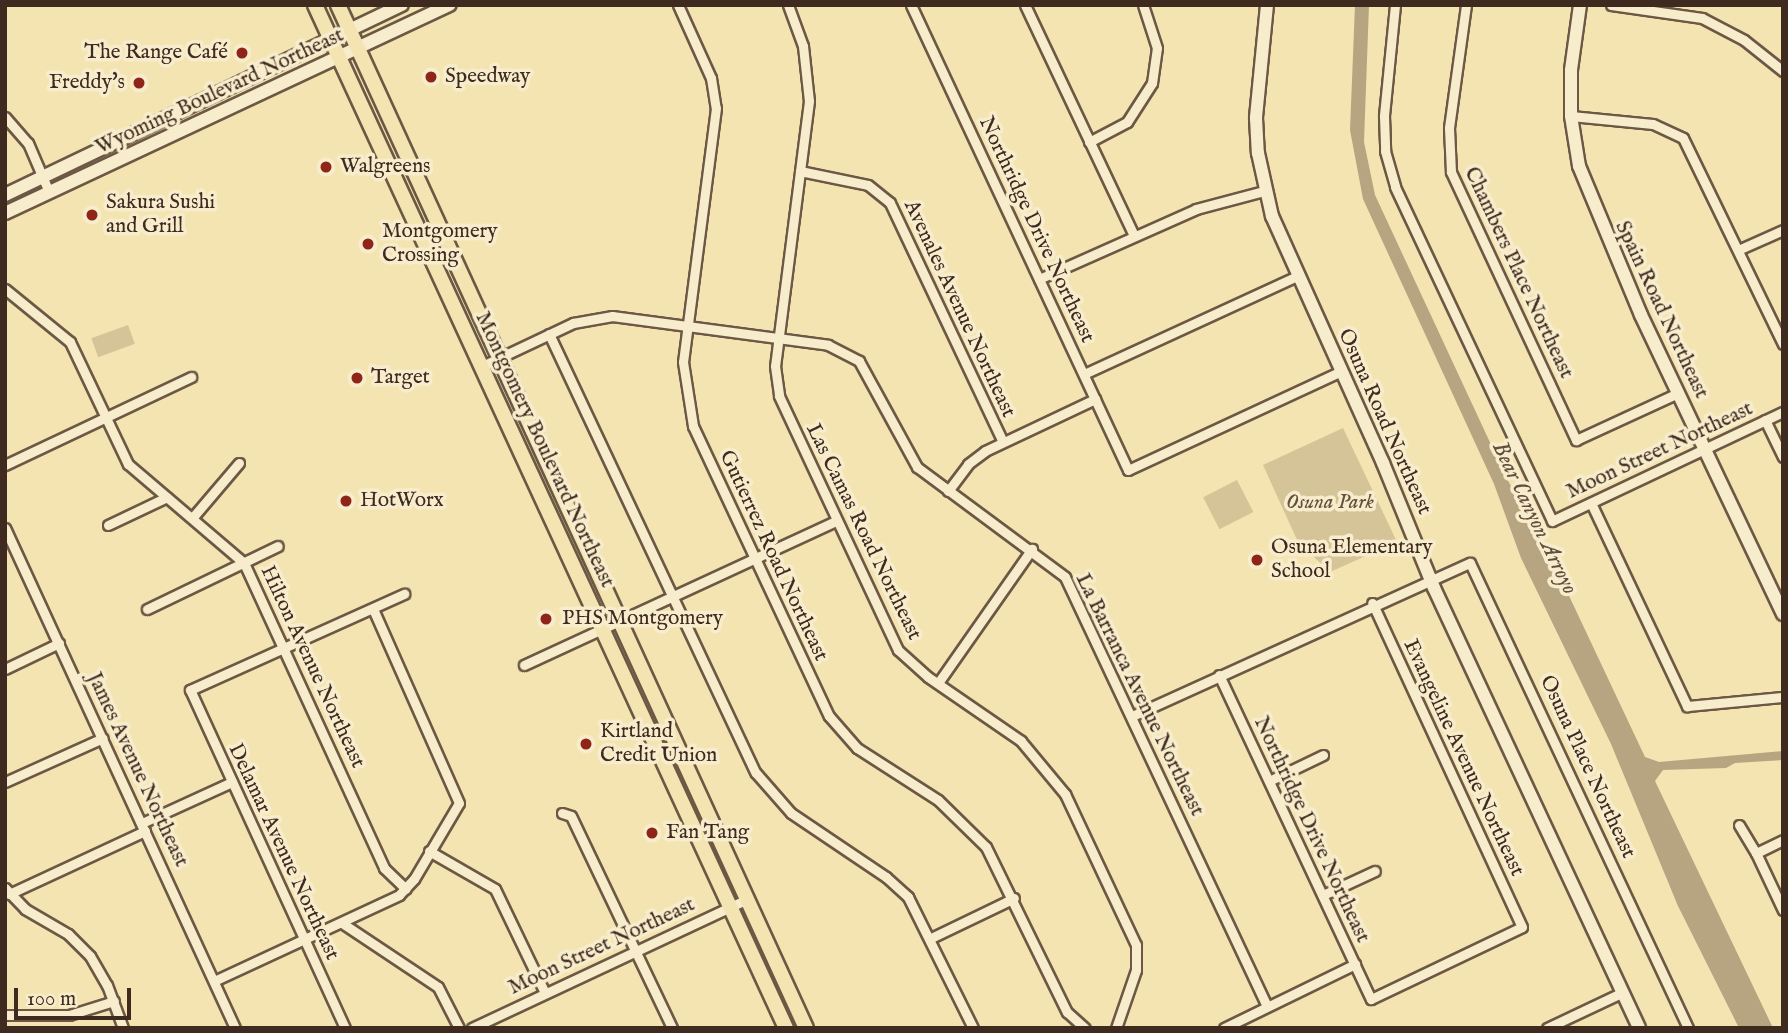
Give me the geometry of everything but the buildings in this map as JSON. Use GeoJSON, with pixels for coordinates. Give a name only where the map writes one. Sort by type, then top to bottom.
{"type":"FeatureCollection","features":[{"type":"Feature","properties":{"kind":"main road","name":"Montgomery Boulevard Northeast"},"geometry":{"type":"LineString","coordinates":[[315,5],[786,1028]]}},
{"type":"Feature","properties":{"kind":"main road","name":"Montgomery Boulevard Northeast"},"geometry":{"type":"LineString","coordinates":[[338,5],[806,1028]]}},
{"type":"Feature","properties":{"kind":"street","name":"Wyoming Boulevard Northeast"},"geometry":{"type":"LineString","coordinates":[[5,195],[402,5]]}},
{"type":"Feature","properties":{"kind":"street","name":"Wyoming Boulevard Northeast"},"geometry":{"type":"LineString","coordinates":[[5,213],[450,5]]}},
{"type":"Feature","properties":{"kind":"street","name":"Gutierrez Road Northeast"},"geometry":{"type":"LineString","coordinates":[[678,5],[711,78],[716,108],[687,325],[683,380],[689,413],[754,559],[837,728],[863,753],[964,822],[997,863],[1067,1012],[1085,1028]]}},
{"type":"Feature","properties":{"kind":"street","name":"Las Camas Road Northeast"},"geometry":{"type":"LineString","coordinates":[[788,5],[803,46],[808,84],[800,171],[775,366],[779,396],[898,650],[1037,757],[1070,803],[1136,945],[1136,970],[1116,1028]]}},
{"type":"Feature","properties":{"kind":"street","name":"Northridge Drive Northeast"},"geometry":{"type":"LineString","coordinates":[[911,5],[1128,470],[1341,371]]}},
{"type":"Feature","properties":{"kind":"street"},"geometry":{"type":"LineString","coordinates":[[1026,5],[1135,236]]}},
{"type":"Feature","properties":{"kind":"street"},"geometry":{"type":"LineString","coordinates":[[1089,142],[1127,122],[1152,83],[1157,48],[1143,5]]}},
{"type":"Feature","properties":{"kind":"street","name":"Osuna Road Northeast"},"geometry":{"type":"LineString","coordinates":[[1267,5],[1256,118],[1264,191],[1297,276],[1341,371],[1429,578],[1639,1028]]}},
{"type":"Feature","properties":{"kind":"street","name":"Moon Street Northeast"},"geometry":{"type":"LineString","coordinates":[[1395,5],[1384,116],[1385,151],[1395,187],[1552,521],[1783,412]]}},
{"type":"Feature","properties":{"kind":"street","name":"Chambers Place Northeast"},"geometry":{"type":"LineString","coordinates":[[1466,5],[1448,140],[1451,172],[1576,440],[1678,393]]}},
{"type":"Feature","properties":{"kind":"street","name":"Spain Road Northeast"},"geometry":{"type":"LineString","coordinates":[[1580,5],[1571,58],[1571,116],[1579,166],[1595,210],[1678,393],[1783,614]]}},
{"type":"Feature","properties":{"kind":"street"},"geometry":{"type":"LineString","coordinates":[[1611,5],[1702,18],[1744,40],[1783,71]]}},
{"type":"Feature","properties":{"kind":"street"},"geometry":{"type":"LineString","coordinates":[[1571,116],[1653,124],[1683,138],[1783,344]]}},
{"type":"Feature","properties":{"kind":"street"},"geometry":{"type":"LineString","coordinates":[[5,117],[22,134],[49,192]]}},
{"type":"Feature","properties":{"kind":"street","name":"Avenales Avenue Northeast"},"geometry":{"type":"LineString","coordinates":[[800,171],[867,185],[890,203],[1003,442]]}},
{"type":"Feature","properties":{"kind":"street"},"geometry":{"type":"LineString","coordinates":[[1039,279],[1196,209],[1264,191]]}},
{"type":"Feature","properties":{"kind":"street"},"geometry":{"type":"LineString","coordinates":[[1738,250],[1783,230]]}},
{"type":"Feature","properties":{"kind":"street"},"geometry":{"type":"LineString","coordinates":[[1084,374],[1297,276]]}},
{"type":"Feature","properties":{"kind":"street","name":"Hilton Avenue Northeast"},"geometry":{"type":"LineString","coordinates":[[5,289],[64,333],[128,464],[244,563],[285,647],[384,868],[406,889]]}},
{"type":"Feature","properties":{"kind":"street","name":"La Barranca Avenue Northeast"},"geometry":{"type":"LineString","coordinates":[[482,366],[573,323],[612,316],[828,345],[859,361],[908,455],[948,491],[1032,549],[1065,577],[1266,1005]]}},
{"type":"Feature","properties":{"kind":"street"},"geometry":{"type":"LineString","coordinates":[[549,334],[745,754],[766,788],[805,824],[897,886],[918,909],[973,1028]]}},
{"type":"Feature","properties":{"kind":"street"},"geometry":{"type":"LineString","coordinates":[[5,465],[191,377]]}},
{"type":"Feature","properties":{"kind":"street"},"geometry":{"type":"LineString","coordinates":[[948,491],[968,464],[1003,442],[1095,399]]}},
{"type":"Feature","properties":{"kind":"street"},"geometry":{"type":"LineString","coordinates":[[1766,420],[1783,457]]}},
{"type":"Feature","properties":{"kind":"street"},"geometry":{"type":"LineString","coordinates":[[193,517],[239,463]]}},
{"type":"Feature","properties":{"kind":"street"},"geometry":{"type":"LineString","coordinates":[[108,525],[167,497]]}},
{"type":"Feature","properties":{"kind":"street"},"geometry":{"type":"LineString","coordinates":[[1591,502],[1687,706],[1783,697]]}},
{"type":"Feature","properties":{"kind":"street"},"geometry":{"type":"LineString","coordinates":[[524,665],[836,521]]}},
{"type":"Feature","properties":{"kind":"street","name":"James Avenue Northeast"},"geometry":{"type":"LineString","coordinates":[[5,528],[235,1028]]}},
{"type":"Feature","properties":{"kind":"street"},"geometry":{"type":"LineString","coordinates":[[146,609],[278,546]]}},
{"type":"Feature","properties":{"kind":"street"},"geometry":{"type":"LineString","coordinates":[[938,683],[1032,549]]}},
{"type":"Feature","properties":{"kind":"street","name":"Osuna Place Northeast"},"geometry":{"type":"LineString","coordinates":[[1429,578],[1464,562],[1473,566],[1688,1028]]}},
{"type":"Feature","properties":{"kind":"street"},"geometry":{"type":"LineString","coordinates":[[1132,716],[1429,578]]}},
{"type":"Feature","properties":{"kind":"street"},"geometry":{"type":"LineString","coordinates":[[285,647],[404,594]]}},
{"type":"Feature","properties":{"kind":"street","name":"Evangeline Avenue Northeast"},"geometry":{"type":"LineString","coordinates":[[1371,999],[1522,928],[1372,603]]}},
{"type":"Feature","properties":{"kind":"street"},"geometry":{"type":"LineString","coordinates":[[214,981],[342,923],[406,889],[459,803],[373,609]]}},
{"type":"Feature","properties":{"kind":"street"},"geometry":{"type":"LineString","coordinates":[[5,669],[60,643]]}},
{"type":"Feature","properties":{"kind":"street","name":"Delamar Avenue Northeast"},"geometry":{"type":"LineString","coordinates":[[285,647],[190,690],[345,1028]]}},
{"type":"Feature","properties":{"kind":"street","name":"Northridge Drive Northeast"},"geometry":{"type":"LineString","coordinates":[[1219,676],[1371,999]]}},
{"type":"Feature","properties":{"kind":"street"},"geometry":{"type":"LineString","coordinates":[[5,782],[103,738]]}},
{"type":"Feature","properties":{"kind":"street"},"geometry":{"type":"LineString","coordinates":[[1269,781],[1323,755]]}},
{"type":"Feature","properties":{"kind":"street"},"geometry":{"type":"LineString","coordinates":[[123,1028],[114,1000],[79,943],[7,891],[144,827],[232,782]]}},
{"type":"Feature","properties":{"kind":"street"},"geometry":{"type":"LineString","coordinates":[[562,813],[571,816],[672,1028]]}},
{"type":"Feature","properties":{"kind":"street"},"geometry":{"type":"LineString","coordinates":[[1739,825],[1756,853],[1783,910]]}},
{"type":"Feature","properties":{"kind":"street"},"geometry":{"type":"LineString","coordinates":[[1756,853],[1783,840]]}},
{"type":"Feature","properties":{"kind":"street"},"geometry":{"type":"LineString","coordinates":[[429,850],[495,889],[545,993]]}},
{"type":"Feature","properties":{"kind":"street"},"geometry":{"type":"LineString","coordinates":[[1322,895],[1375,871]]}},
{"type":"Feature","properties":{"kind":"street"},"geometry":{"type":"LineString","coordinates":[[931,937],[1014,898]]}},
{"type":"Feature","properties":{"kind":"street","name":"Moon Street Northeast"},"geometry":{"type":"LineString","coordinates":[[472,1028],[490,1024],[545,993],[747,899]]}},
{"type":"Feature","properties":{"kind":"street"},"geometry":{"type":"LineString","coordinates":[[342,923],[438,987],[458,1028]]}},
{"type":"Feature","properties":{"kind":"street"},"geometry":{"type":"LineString","coordinates":[[1224,1028],[1266,1005],[1355,964]]}},
{"type":"Feature","properties":{"kind":"street"},"geometry":{"type":"LineString","coordinates":[[1547,1028],[1623,992]]}},
{"type":"Feature","properties":{"kind":"street"},"geometry":{"type":"LineString","coordinates":[[5,1015],[69,1015],[114,1000]]}},
{"type":"Feature","properties":{"kind":"green space"},"geometry":{"type":"Polygon","coordinates":[[[128,325],[135,344],[98,357],[91,338],[128,325]]]}},
{"type":"Feature","properties":{"kind":"green space","name":"Osuna Park"},"geometry":{"type":"Polygon","coordinates":[[[1343,428],[1397,542],[1330,572],[1298,542],[1263,465],[1343,428]]]}},
{"type":"Feature","properties":{"kind":"green space"},"geometry":{"type":"Polygon","coordinates":[[[1237,480],[1253,512],[1219,529],[1203,497],[1237,480]]]}},
{"type":"Feature","properties":{"kind":"shaded area"},"geometry":{"type":"Polygon","coordinates":[[[1355,5],[1369,5],[1364,142],[1375,195],[1507,479],[1546,547],[1645,757],[1659,762],[1783,751],[1783,760],[1735,763],[1726,768],[1663,770],[1655,781],[1773,1028],[1739,1028],[1678,906],[1611,744],[1521,558],[1494,484],[1363,199],[1350,130],[1355,5]]]}},
{"type":"Feature","properties":{"kind":"place","name":"The Range Café"},"geometry":{"type":"Point","coordinates":[242,53]}},
{"type":"Feature","properties":{"kind":"place","name":"Speedway"},"geometry":{"type":"Point","coordinates":[431,77]}},
{"type":"Feature","properties":{"kind":"place","name":"Freddy's"},"geometry":{"type":"Point","coordinates":[139,83]}},
{"type":"Feature","properties":{"kind":"place","name":"Walgreens"},"geometry":{"type":"Point","coordinates":[326,167]}},
{"type":"Feature","properties":{"kind":"place","name":"Sakura Sushi and Grill"},"geometry":{"type":"Point","coordinates":[92,215]}},
{"type":"Feature","properties":{"kind":"place","name":"Montgomery Crossing"},"geometry":{"type":"Point","coordinates":[368,244]}},
{"type":"Feature","properties":{"kind":"place","name":"Target"},"geometry":{"type":"Point","coordinates":[357,378]}},
{"type":"Feature","properties":{"kind":"place","name":"HotWorx"},"geometry":{"type":"Point","coordinates":[346,501]}},
{"type":"Feature","properties":{"kind":"place","name":"Osuna Elementary School"},"geometry":{"type":"Point","coordinates":[1257,560]}},
{"type":"Feature","properties":{"kind":"place","name":"PHS Montgomery"},"geometry":{"type":"Point","coordinates":[546,619]}},
{"type":"Feature","properties":{"kind":"place","name":"Kirtland Credit Union"},"geometry":{"type":"Point","coordinates":[586,744]}},
{"type":"Feature","properties":{"kind":"place","name":"Fan Tang"},"geometry":{"type":"Point","coordinates":[652,833]}},
{"type":"Feature","properties":{"kind":"water label","name":"Bear Canyon Arroyo"},"geometry":{"type":"Point","coordinates":[1534,518]}}]}
